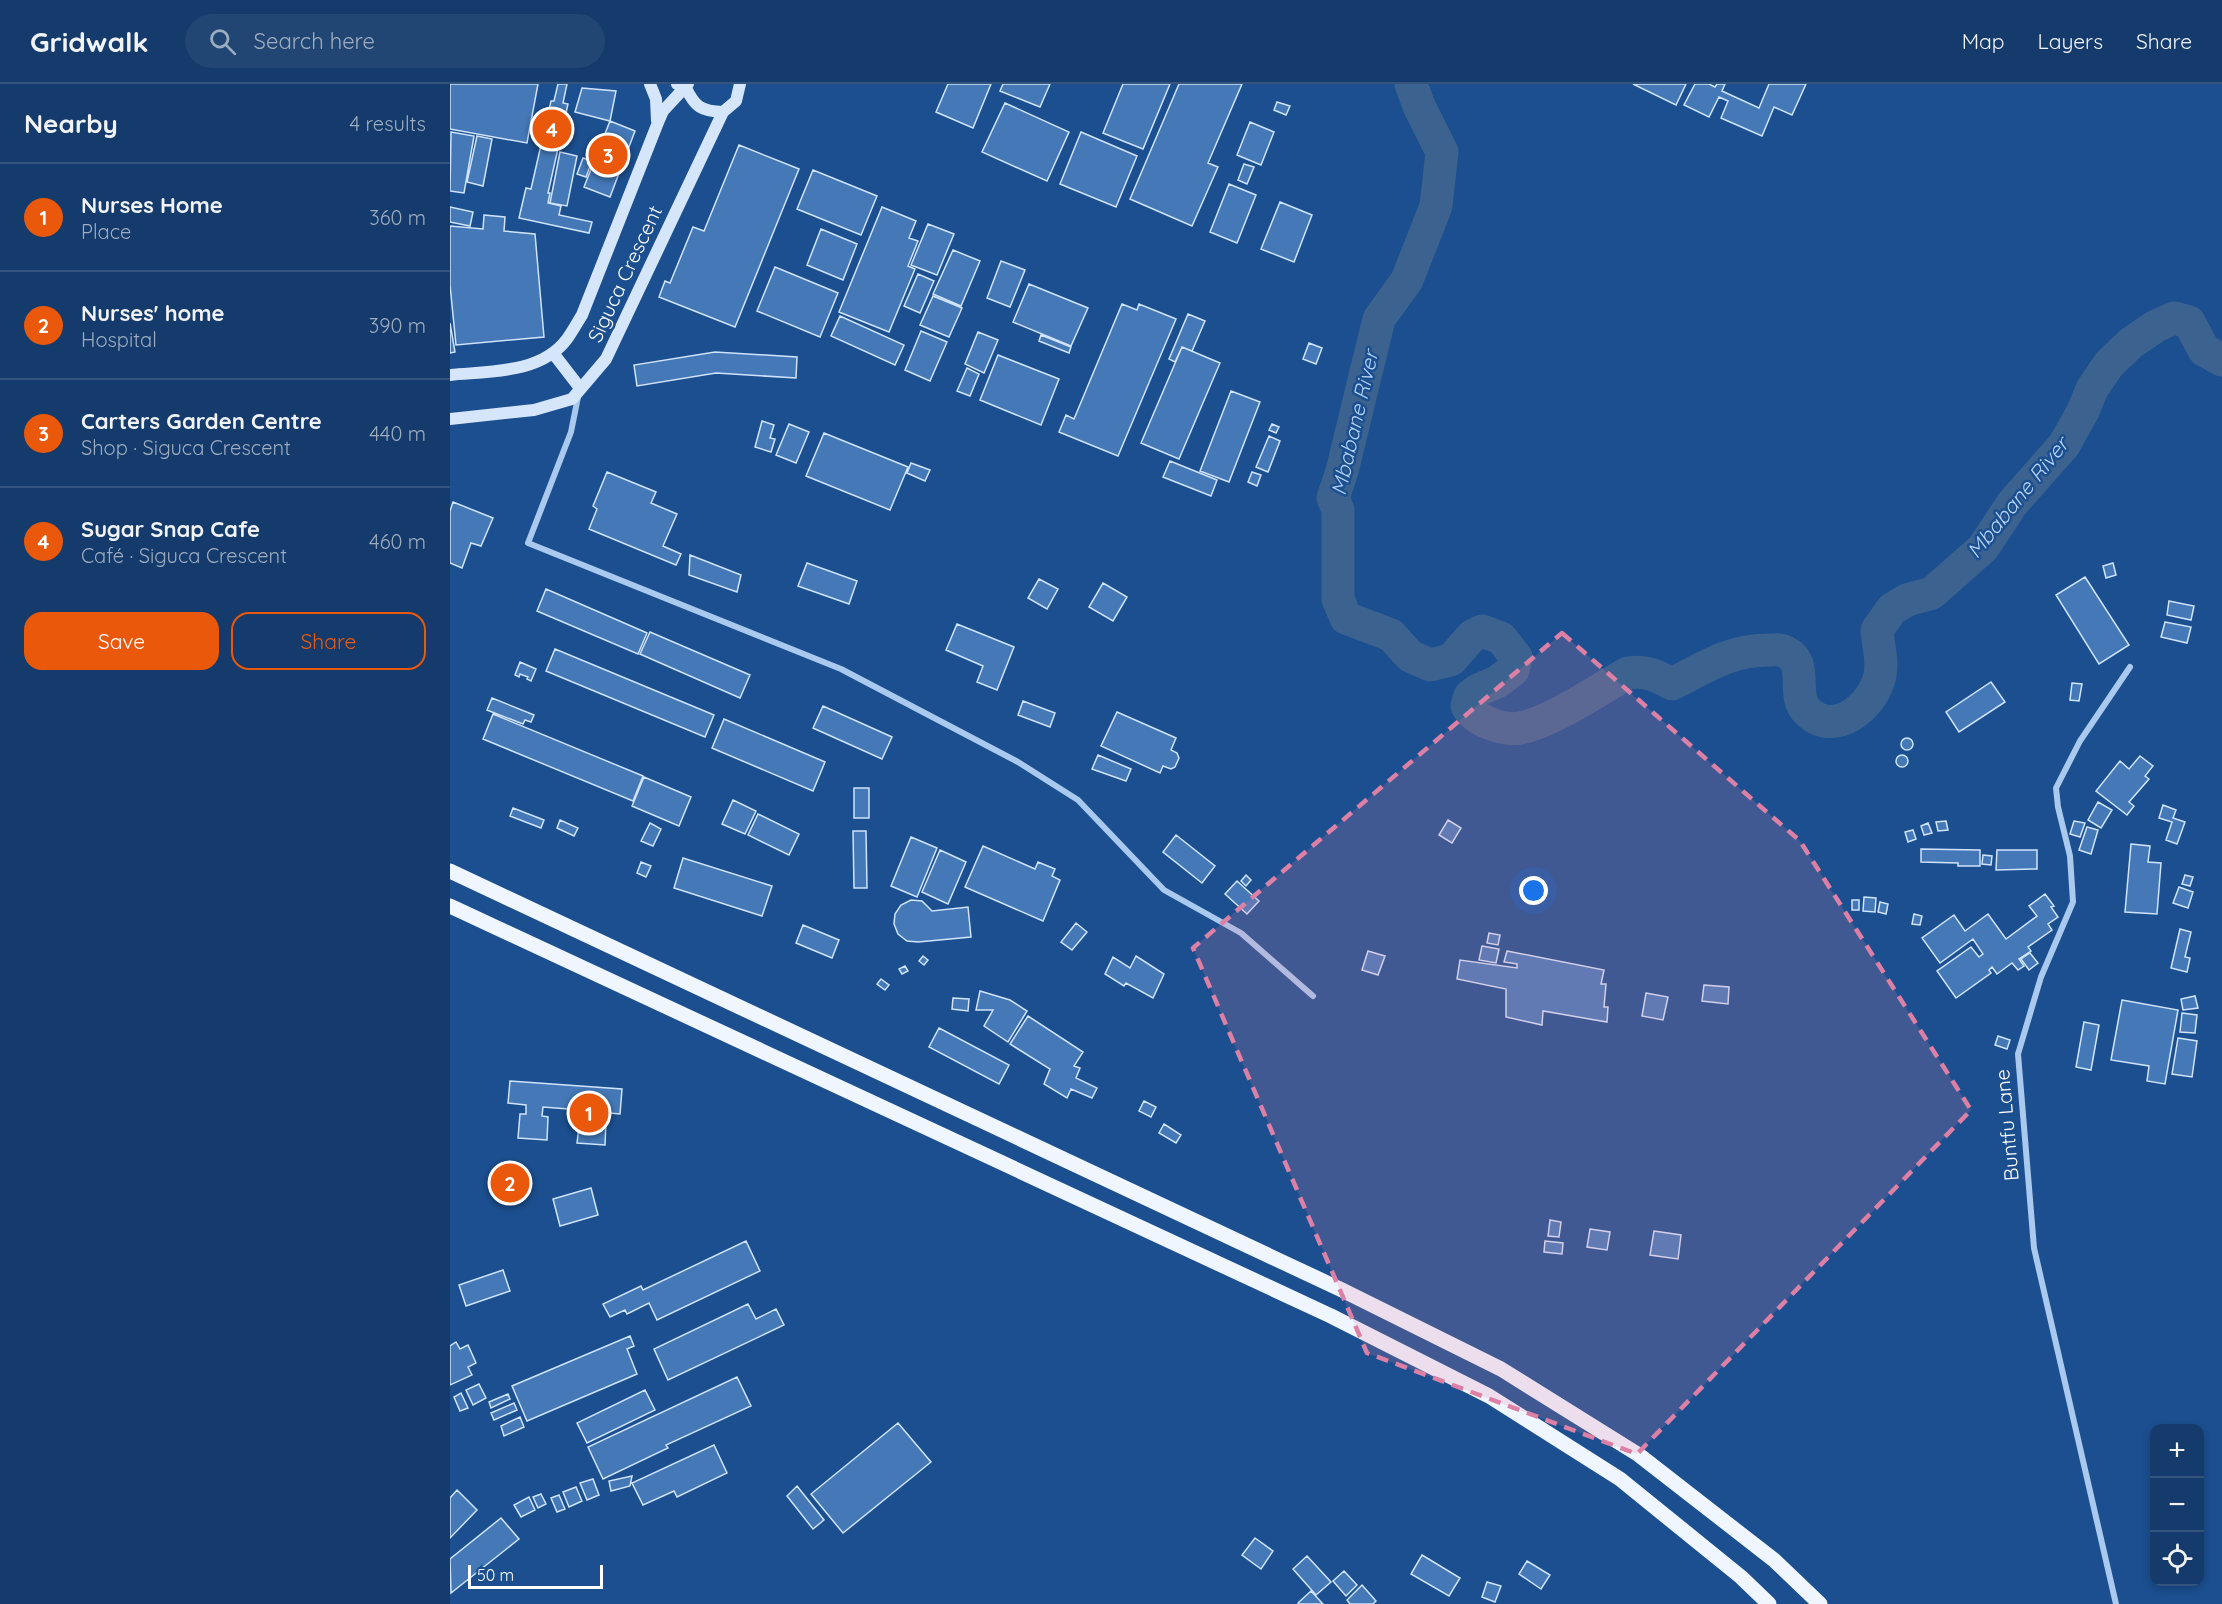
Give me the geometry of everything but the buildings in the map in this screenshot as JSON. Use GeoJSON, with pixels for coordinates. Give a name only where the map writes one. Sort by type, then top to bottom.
{"type":"FeatureCollection","features":[{"type":"Feature","properties":{"kind":"main road"},"geometry":{"type":"LineString","coordinates":[[450,871],[1321,1280],[1501,1369],[1639,1455],[1774,1560],[1820,1604]]}},
{"type":"Feature","properties":{"kind":"main road"},"geometry":{"type":"LineString","coordinates":[[450,906],[1331,1316],[1489,1396],[1620,1479],[1741,1577],[1768,1604]]}},
{"type":"Feature","properties":{"kind":"street"},"geometry":{"type":"LineString","coordinates":[[650,84],[656,99],[657,125]]}},
{"type":"Feature","properties":{"kind":"street","name":"Siguca Crescent"},"geometry":{"type":"LineString","coordinates":[[450,419],[534,410],[572,399],[606,359],[723,112],[736,101],[740,84]]}},
{"type":"Feature","properties":{"kind":"street"},"geometry":{"type":"LineString","coordinates":[[684,85],[692,100],[705,111],[723,112]]}},
{"type":"Feature","properties":{"kind":"street","name":"Siguca Crescent"},"geometry":{"type":"LineString","coordinates":[[450,375],[522,367],[538,362],[553,353],[566,340],[582,315],[663,111],[684,85]]}},
{"type":"Feature","properties":{"kind":"street"},"geometry":{"type":"LineString","coordinates":[[553,353],[580,388],[571,432],[528,543],[841,669],[1018,762],[1078,800],[1164,890],[1241,933],[1312,996]]}},
{"type":"Feature","properties":{"kind":"street","name":"Buntfu Lane"},"geometry":{"type":"LineString","coordinates":[[2115,1604],[2034,1248],[2018,1053],[2041,977],[2073,902],[2070,856],[2058,807],[2056,788],[2080,741],[2130,667]]}},
{"type":"Feature","properties":{"kind":"highlighted area"},"geometry":{"type":"Polygon","coordinates":[[[1562,633],[1800,841],[1971,1110],[1637,1454],[1367,1353],[1193,948],[1562,633]]]}},
{"type":"Feature","properties":{"kind":"waterway","name":"Mbabane River"},"geometry":{"type":"LineString","coordinates":[[1411,84],[1419,106],[1442,152],[1436,206],[1407,280],[1379,319],[1342,471],[1333,498],[1338,510],[1338,599],[1346,618],[1391,635],[1410,656],[1430,665],[1451,660],[1472,636],[1482,631],[1501,638],[1516,657],[1513,670],[1497,682],[1470,696],[1467,706],[1476,716],[1490,724],[1513,729],[1533,725],[1561,712],[1628,673],[1646,673],[1672,684],[1730,656],[1775,650],[1782,650],[1796,662],[1800,696],[1807,711],[1818,719],[1829,722],[1851,715],[1870,698],[1876,687],[1881,664],[1877,630],[1892,609],[1907,600],[1932,593],[1983,548],[2012,504],[2064,445],[2092,389],[2109,364],[2131,343],[2156,326],[2174,318],[2189,322],[2204,350],[2222,360]]}},
{"type":"Feature","properties":{"kind":"place","name":"Sugar Snap Cafe"},"geometry":{"type":"Point","coordinates":[552,129]}},
{"type":"Feature","properties":{"kind":"place","name":"Carters Garden Centre"},"geometry":{"type":"Point","coordinates":[608,155]}},
{"type":"Feature","properties":{"kind":"place","name":"Nurses Home"},"geometry":{"type":"Point","coordinates":[589,1113]}},
{"type":"Feature","properties":{"kind":"place","name":"Nurses' home"},"geometry":{"type":"Point","coordinates":[510,1183]}}]}
